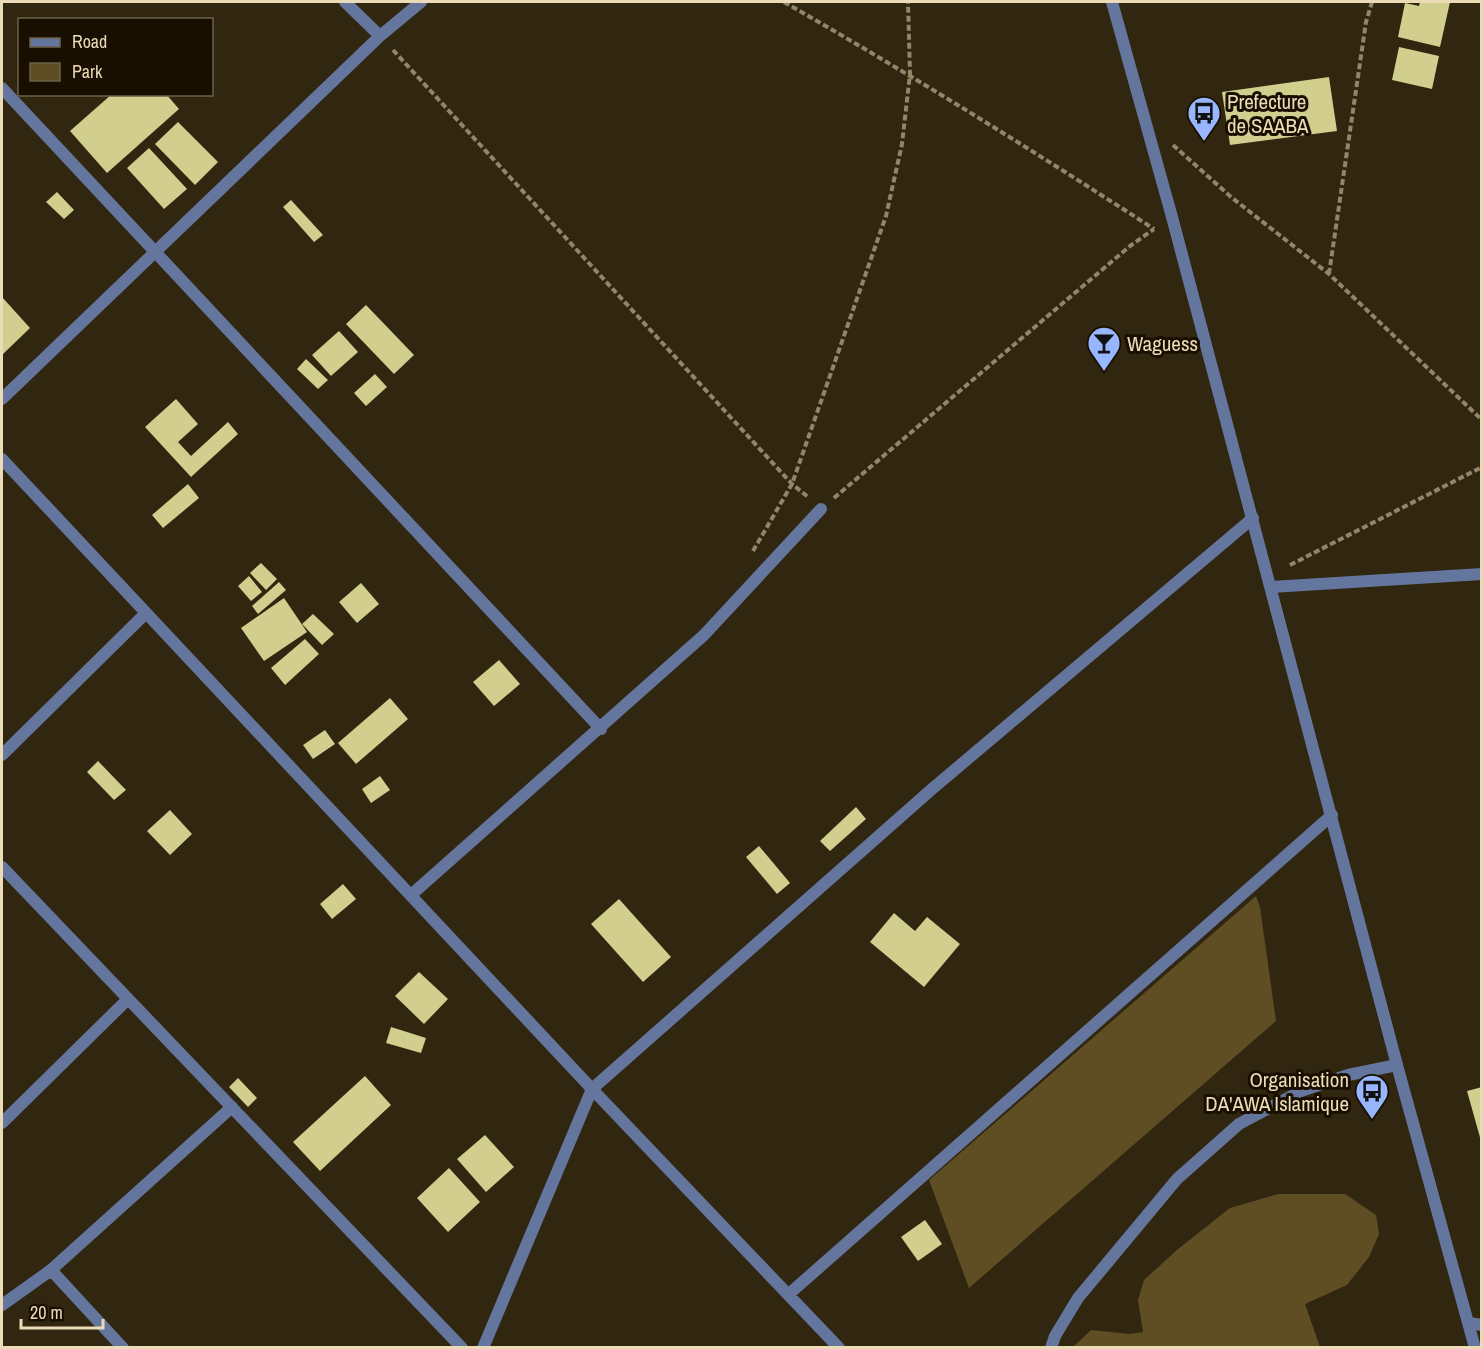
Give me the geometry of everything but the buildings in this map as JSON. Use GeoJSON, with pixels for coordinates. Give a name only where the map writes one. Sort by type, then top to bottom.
{"type":"FeatureCollection","features":[{"type":"Feature","properties":{"kind":"street"},"geometry":{"type":"LineString","coordinates":[[345,2],[380,36]]}},
{"type":"Feature","properties":{"kind":"street"},"geometry":{"type":"LineString","coordinates":[[2,399],[380,36],[421,2]]}},
{"type":"Feature","properties":{"kind":"street"},"geometry":{"type":"LineString","coordinates":[[1112,2],[1270,581],[1397,1065],[1475,1324],[1475,1347]]}},
{"type":"Feature","properties":{"kind":"street"},"geometry":{"type":"LineString","coordinates":[[2,88],[601,729]]}},
{"type":"Feature","properties":{"kind":"street"},"geometry":{"type":"LineString","coordinates":[[2,459],[592,1089],[839,1347]]}},
{"type":"Feature","properties":{"kind":"street"},"geometry":{"type":"LineString","coordinates":[[411,895],[601,729],[704,635],[821,509]]}},
{"type":"Feature","properties":{"kind":"street"},"geometry":{"type":"LineString","coordinates":[[483,1347],[592,1089],[932,789],[1253,518]]}},
{"type":"Feature","properties":{"kind":"street"},"geometry":{"type":"LineString","coordinates":[[1270,581],[1482,574]]}},
{"type":"Feature","properties":{"kind":"street"},"geometry":{"type":"LineString","coordinates":[[2,755],[146,613]]}},
{"type":"Feature","properties":{"kind":"street"},"geometry":{"type":"LineString","coordinates":[[789,1294],[1332,814]]}},
{"type":"Feature","properties":{"kind":"street"},"geometry":{"type":"LineString","coordinates":[[2,867],[462,1347]]}},
{"type":"Feature","properties":{"kind":"street"},"geometry":{"type":"LineString","coordinates":[[2,1123],[128,999]]}},
{"type":"Feature","properties":{"kind":"street"},"geometry":{"type":"LineString","coordinates":[[1051,1347],[1054,1336],[1078,1298],[1177,1179],[1239,1124],[1301,1091],[1348,1075],[1397,1065]]}},
{"type":"Feature","properties":{"kind":"street"},"geometry":{"type":"LineString","coordinates":[[2,1305],[51,1270],[231,1107]]}},
{"type":"Feature","properties":{"kind":"street"},"geometry":{"type":"LineString","coordinates":[[51,1270],[123,1347]]}},
{"type":"Feature","properties":{"kind":"path"},"geometry":{"type":"LineString","coordinates":[[784,2],[910,74],[1154,229]]}},
{"type":"Feature","properties":{"kind":"path"},"geometry":{"type":"LineString","coordinates":[[751,554],[792,484],[886,216],[902,144],[910,74],[908,2]]}},
{"type":"Feature","properties":{"kind":"path"},"geometry":{"type":"LineString","coordinates":[[1329,274],[1366,22],[1372,2]]}},
{"type":"Feature","properties":{"kind":"path"},"geometry":{"type":"LineString","coordinates":[[380,36],[792,484],[821,509],[1130,246],[1172,217]]}},
{"type":"Feature","properties":{"kind":"path"},"geometry":{"type":"LineString","coordinates":[[1172,144],[1231,197],[1329,274],[1482,420]]}},
{"type":"Feature","properties":{"kind":"path"},"geometry":{"type":"LineString","coordinates":[[1270,581],[1482,467]]}},
{"type":"Feature","properties":{"kind":"green space"},"geometry":{"type":"Polygon","coordinates":[[[1256,896],[1260,907],[1276,1021],[969,1288],[929,1180],[1256,896]]]}},
{"type":"Feature","properties":{"kind":"green space"},"geometry":{"type":"Polygon","coordinates":[[[1278,1194],[1345,1194],[1376,1215],[1379,1234],[1369,1257],[1347,1285],[1305,1304],[1320,1347],[1073,1347],[1091,1330],[1130,1334],[1143,1332],[1138,1300],[1144,1280],[1178,1249],[1230,1208],[1278,1194]]]}},
{"type":"Feature","properties":{"kind":"place","name":"Prefecture de SAABA"},"geometry":{"type":"Point","coordinates":[1204,142]}},
{"type":"Feature","properties":{"kind":"place","name":"Waguess"},"geometry":{"type":"Point","coordinates":[1104,372]}},
{"type":"Feature","properties":{"kind":"place","name":"Organisation DA'AWA Islamique"},"geometry":{"type":"Point","coordinates":[1372,1120]}}]}
